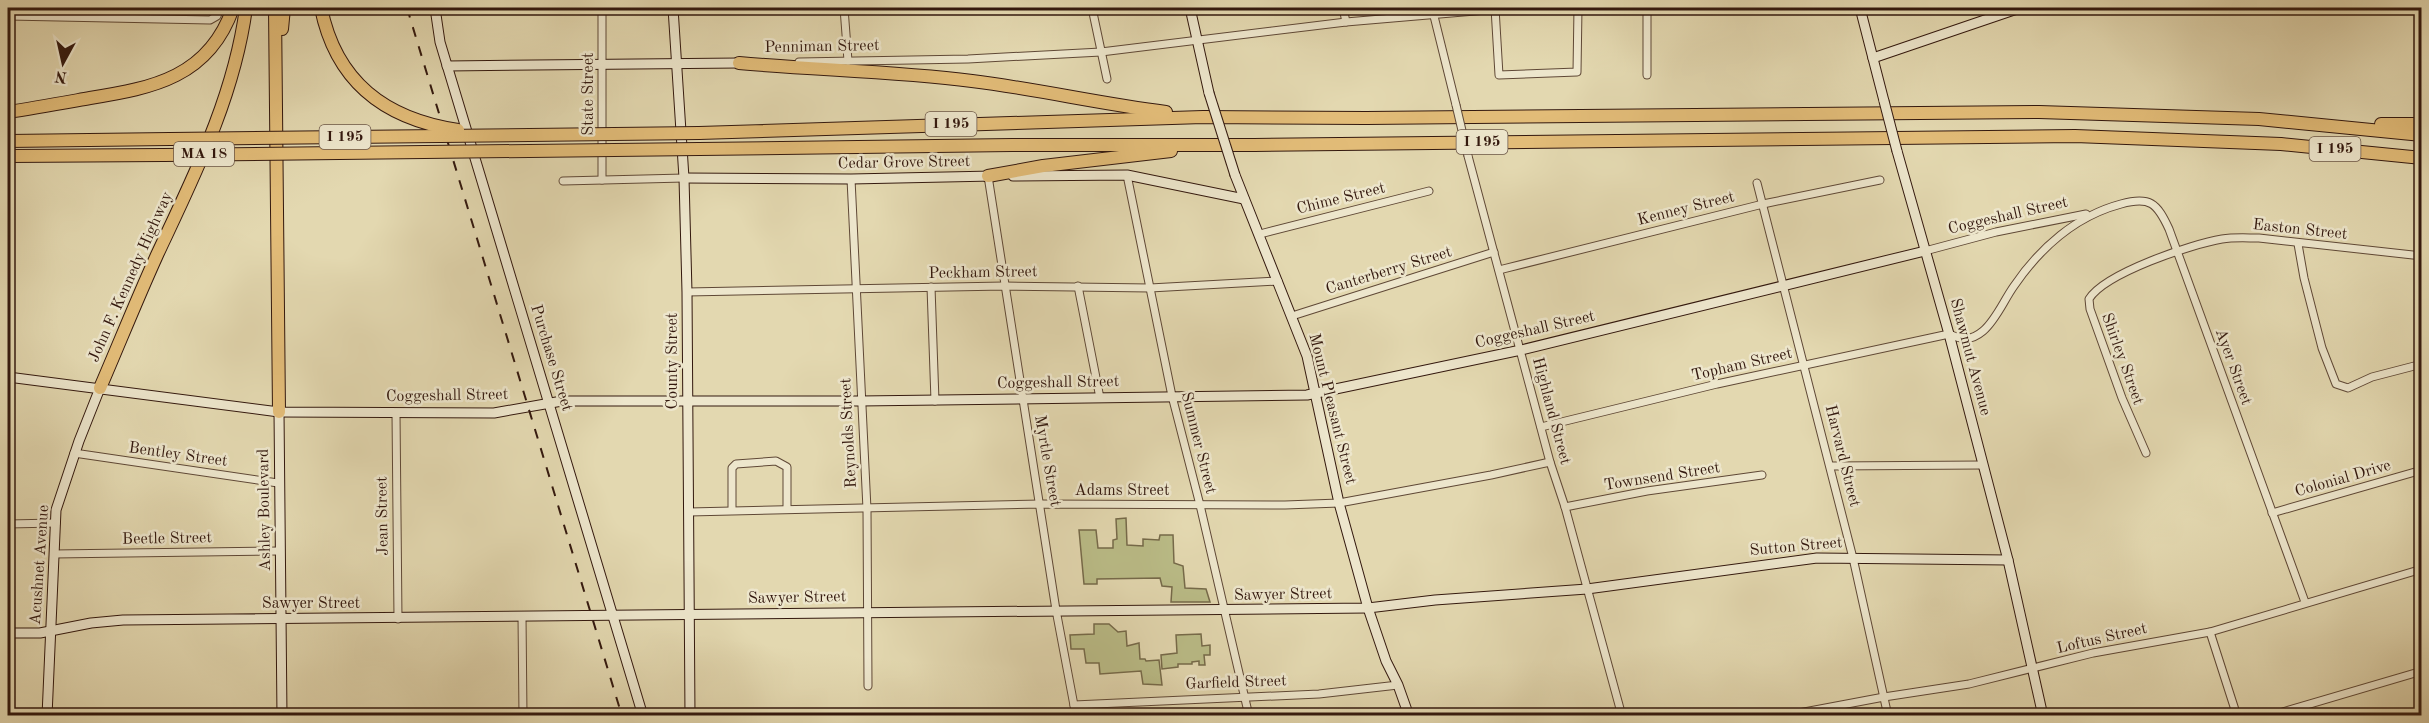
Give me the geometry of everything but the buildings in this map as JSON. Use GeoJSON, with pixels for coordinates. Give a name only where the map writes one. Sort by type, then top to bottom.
{"type":"FeatureCollection","features":[{"type":"Feature","properties":{"kind":"highway"},"geometry":{"type":"LineString","coordinates":[[8,112],[137,90],[170,79],[191,66],[211,46],[224,28],[233,8]]}},
{"type":"Feature","properties":{"kind":"highway","name":"John F. Kennedy Highway"},"geometry":{"type":"LineString","coordinates":[[100,388],[140,292],[218,121],[235,68],[246,8]]}},
{"type":"Feature","properties":{"kind":"highway"},"geometry":{"type":"LineString","coordinates":[[275,8],[279,412]]}},
{"type":"Feature","properties":{"kind":"highway"},"geometry":{"type":"LineString","coordinates":[[276,90],[284,8]]}},
{"type":"Feature","properties":{"kind":"highway"},"geometry":{"type":"LineString","coordinates":[[321,8],[327,32],[339,59],[363,89],[387,108],[412,120],[440,127],[519,135]]}},
{"type":"Feature","properties":{"kind":"highway"},"geometry":{"type":"LineString","coordinates":[[739,63],[919,75],[971,81],[1110,105],[1203,117]]}},
{"type":"Feature","properties":{"kind":"highway","name":"I 195"},"geometry":{"type":"LineString","coordinates":[[8,141],[699,133],[1203,117],[1347,118],[2048,112],[2211,116],[2421,135]]}},
{"type":"Feature","properties":{"kind":"highway"},"geometry":{"type":"LineString","coordinates":[[2339,126],[2421,124]]}},
{"type":"Feature","properties":{"kind":"highway","name":"I 195"},"geometry":{"type":"LineString","coordinates":[[8,156],[2127,136],[2281,144],[2421,159]]}},
{"type":"Feature","properties":{"kind":"highway"},"geometry":{"type":"LineString","coordinates":[[988,176],[1043,166],[1212,146]]}},
{"type":"Feature","properties":{"kind":"main road","name":"Purchase Street"},"geometry":{"type":"LineString","coordinates":[[435,8],[438,37],[643,716]]}},
{"type":"Feature","properties":{"kind":"main road","name":"County Street"},"geometry":{"type":"LineString","coordinates":[[673,8],[684,178],[687,292],[690,716]]}},
{"type":"Feature","properties":{"kind":"main road","name":"Mount Pleasant Street"},"geometry":{"type":"LineString","coordinates":[[1190,8],[1209,93],[1235,175],[1307,356],[1340,503],[1368,608],[1386,661],[1410,716]]}},
{"type":"Feature","properties":{"kind":"main road","name":"Shawmut Avenue"},"geometry":{"type":"LineString","coordinates":[[1860,8],[2008,560],[2043,716]]}},
{"type":"Feature","properties":{"kind":"main road"},"geometry":{"type":"LineString","coordinates":[[1873,58],[2020,8]]}},
{"type":"Feature","properties":{"kind":"main road","name":"Penniman Street"},"geometry":{"type":"LineString","coordinates":[[447,66],[739,63]]}},
{"type":"Feature","properties":{"kind":"main road","name":"Cedar Grove Street"},"geometry":{"type":"LineString","coordinates":[[684,178],[1127,176],[1244,200]]}},
{"type":"Feature","properties":{"kind":"main road","name":"Coggeshall Street"},"geometry":{"type":"LineString","coordinates":[[8,377],[279,412],[501,412],[549,401],[860,402],[1316,394],[1521,350],[1925,251]]}},
{"type":"Feature","properties":{"kind":"main road","name":"Acushnet Avenue"},"geometry":{"type":"LineString","coordinates":[[47,716],[54,554],[59,497],[100,388]]}},
{"type":"Feature","properties":{"kind":"main road","name":"Ashley Boulevard"},"geometry":{"type":"LineString","coordinates":[[279,412],[282,716]]}},
{"type":"Feature","properties":{"kind":"main road","name":"Sutton Street"},"geometry":{"type":"LineString","coordinates":[[1587,589],[1817,558],[2008,560]]}},
{"type":"Feature","properties":{"kind":"main road","name":"Sawyer Street"},"geometry":{"type":"LineString","coordinates":[[8,633],[51,631],[113,621],[1368,608],[1435,600],[1587,589]]}},
{"type":"Feature","properties":{"kind":"street"},"geometry":{"type":"LineString","coordinates":[[8,16],[210,20],[217,16],[219,8]]}},
{"type":"Feature","properties":{"kind":"street","name":"State Street"},"geometry":{"type":"LineString","coordinates":[[602,8],[602,180]]}},
{"type":"Feature","properties":{"kind":"street"},"geometry":{"type":"LineString","coordinates":[[844,8],[848,61]]}},
{"type":"Feature","properties":{"kind":"street"},"geometry":{"type":"LineString","coordinates":[[1092,8],[1107,79]]}},
{"type":"Feature","properties":{"kind":"street"},"geometry":{"type":"LineString","coordinates":[[1343,8],[1346,22]]}},
{"type":"Feature","properties":{"kind":"street","name":"Highland Street"},"geometry":{"type":"LineString","coordinates":[[1432,8],[1468,156],[1550,462],[1565,507],[1622,716]]}},
{"type":"Feature","properties":{"kind":"street"},"geometry":{"type":"LineString","coordinates":[[1495,8],[1499,75],[1577,72],[1578,8]]}},
{"type":"Feature","properties":{"kind":"street","name":"Penniman Street"},"geometry":{"type":"LineString","coordinates":[[739,63],[968,59],[1101,52],[1346,22],[1510,8]]}},
{"type":"Feature","properties":{"kind":"street"},"geometry":{"type":"LineString","coordinates":[[1647,8],[1647,75]]}},
{"type":"Feature","properties":{"kind":"street","name":"Myrtle Street"},"geometry":{"type":"LineString","coordinates":[[988,176],[1056,610],[1076,716]]}},
{"type":"Feature","properties":{"kind":"street","name":"Summer Street"},"geometry":{"type":"LineString","coordinates":[[1127,176],[1172,396],[1249,716]]}},
{"type":"Feature","properties":{"kind":"street","name":"Cedar Grove Street"},"geometry":{"type":"LineString","coordinates":[[563,181],[684,178]]}},
{"type":"Feature","properties":{"kind":"street","name":"Reynolds Street"},"geometry":{"type":"LineString","coordinates":[[851,179],[860,402],[867,509],[867,686]]}},
{"type":"Feature","properties":{"kind":"street","name":"Kenney Street"},"geometry":{"type":"LineString","coordinates":[[1499,270],[1763,204],[1880,180]]}},
{"type":"Feature","properties":{"kind":"street","name":"Harvard Street"},"geometry":{"type":"LineString","coordinates":[[1757,183],[1831,466],[1888,716]]}},
{"type":"Feature","properties":{"kind":"street","name":"Chime Street"},"geometry":{"type":"LineString","coordinates":[[1260,234],[1429,191]]}},
{"type":"Feature","properties":{"kind":"street","name":"Ayer Street"},"geometry":{"type":"LineString","coordinates":[[2092,213],[2130,202],[2151,202],[2164,218],[2305,602]]}},
{"type":"Feature","properties":{"kind":"street","name":"Coggeshall Street"},"geometry":{"type":"LineString","coordinates":[[1925,251],[1996,232],[2092,213]]}},
{"type":"Feature","properties":{"kind":"street","name":"Topham Street"},"geometry":{"type":"LineString","coordinates":[[1542,427],[1804,364],[1949,334],[1962,340],[1982,332],[2033,262],[2066,231],[2092,213]]}},
{"type":"Feature","properties":{"kind":"street","name":"Easton Street"},"geometry":{"type":"LineString","coordinates":[[2177,253],[2213,241],[2259,238],[2421,256]]}},
{"type":"Feature","properties":{"kind":"street"},"geometry":{"type":"LineString","coordinates":[[2298,244],[2304,278],[2325,360],[2336,384],[2348,388],[2373,377],[2421,364]]}},
{"type":"Feature","properties":{"kind":"street","name":"Canterberry Street"},"geometry":{"type":"LineString","coordinates":[[1292,316],[1494,252]]}},
{"type":"Feature","properties":{"kind":"street","name":"Shirley Street"},"geometry":{"type":"LineString","coordinates":[[2146,453],[2122,398],[2090,309],[2089,299],[2093,293],[2115,277],[2177,253]]}},
{"type":"Feature","properties":{"kind":"street","name":"Peckham Street"},"geometry":{"type":"LineString","coordinates":[[687,292],[1004,286],[1150,288],[1278,281]]}},
{"type":"Feature","properties":{"kind":"street"},"geometry":{"type":"LineString","coordinates":[[1078,286],[1100,398]]}},
{"type":"Feature","properties":{"kind":"street"},"geometry":{"type":"LineString","coordinates":[[931,287],[935,401]]}},
{"type":"Feature","properties":{"kind":"street","name":"Jean Street"},"geometry":{"type":"LineString","coordinates":[[396,413],[398,619]]}},
{"type":"Feature","properties":{"kind":"street","name":"Bentley Street"},"geometry":{"type":"LineString","coordinates":[[74,453],[278,483]]}},
{"type":"Feature","properties":{"kind":"street"},"geometry":{"type":"LineString","coordinates":[[732,510],[732,468],[736,464],[777,461],[787,467],[787,509]]}},
{"type":"Feature","properties":{"kind":"street","name":"Adams Street"},"geometry":{"type":"LineString","coordinates":[[689,512],[1041,504],[1285,506],[1340,503],[1550,462]]}},
{"type":"Feature","properties":{"kind":"street"},"geometry":{"type":"LineString","coordinates":[[1831,466],[1982,465]]}},
{"type":"Feature","properties":{"kind":"street","name":"Colonial Drive"},"geometry":{"type":"LineString","coordinates":[[2272,513],[2421,470]]}},
{"type":"Feature","properties":{"kind":"street","name":"Townsend Street"},"geometry":{"type":"LineString","coordinates":[[1565,507],[1647,491],[1762,475]]}},
{"type":"Feature","properties":{"kind":"street"},"geometry":{"type":"LineString","coordinates":[[8,524],[56,523]]}},
{"type":"Feature","properties":{"kind":"street","name":"Beetle Street"},"geometry":{"type":"LineString","coordinates":[[54,554],[280,551]]}},
{"type":"Feature","properties":{"kind":"street","name":"Loftus Street"},"geometry":{"type":"LineString","coordinates":[[1783,716],[1884,696],[1969,684],[2033,670],[2093,653],[2210,632],[2421,569]]}},
{"type":"Feature","properties":{"kind":"street"},"geometry":{"type":"LineString","coordinates":[[522,616],[523,716]]}},
{"type":"Feature","properties":{"kind":"street"},"geometry":{"type":"LineString","coordinates":[[2210,632],[2237,716]]}},
{"type":"Feature","properties":{"kind":"street"},"geometry":{"type":"LineString","coordinates":[[2269,716],[2421,671]]}},
{"type":"Feature","properties":{"kind":"street","name":"Garfield Street"},"geometry":{"type":"LineString","coordinates":[[1074,705],[1319,694],[1398,685]]}},
{"type":"Feature","properties":{"kind":"green space"},"geometry":{"type":"Polygon","coordinates":[[[1126,518],[1127,545],[1143,546],[1143,539],[1159,540],[1160,535],[1173,535],[1174,563],[1183,566],[1185,588],[1206,589],[1210,602],[1171,602],[1172,587],[1162,586],[1160,578],[1097,579],[1097,584],[1084,584],[1079,530],[1096,530],[1098,548],[1113,548],[1113,540],[1117,539],[1116,519],[1126,518]]]}},
{"type":"Feature","properties":{"kind":"green space"},"geometry":{"type":"Polygon","coordinates":[[[1094,624],[1109,624],[1118,632],[1126,631],[1127,646],[1139,643],[1140,659],[1159,660],[1162,685],[1143,684],[1141,671],[1100,674],[1099,663],[1086,663],[1084,649],[1071,649],[1070,635],[1094,634],[1094,624]]]}},
{"type":"Feature","properties":{"kind":"green space"},"geometry":{"type":"Polygon","coordinates":[[[1201,634],[1202,646],[1210,645],[1210,655],[1204,655],[1205,665],[1199,665],[1199,661],[1162,669],[1161,655],[1177,653],[1176,635],[1201,634]]]}},
{"type":"Feature","properties":{"kind":"railway"},"geometry":{"type":"LineString","coordinates":[[407,8],[622,716]]}}]}
